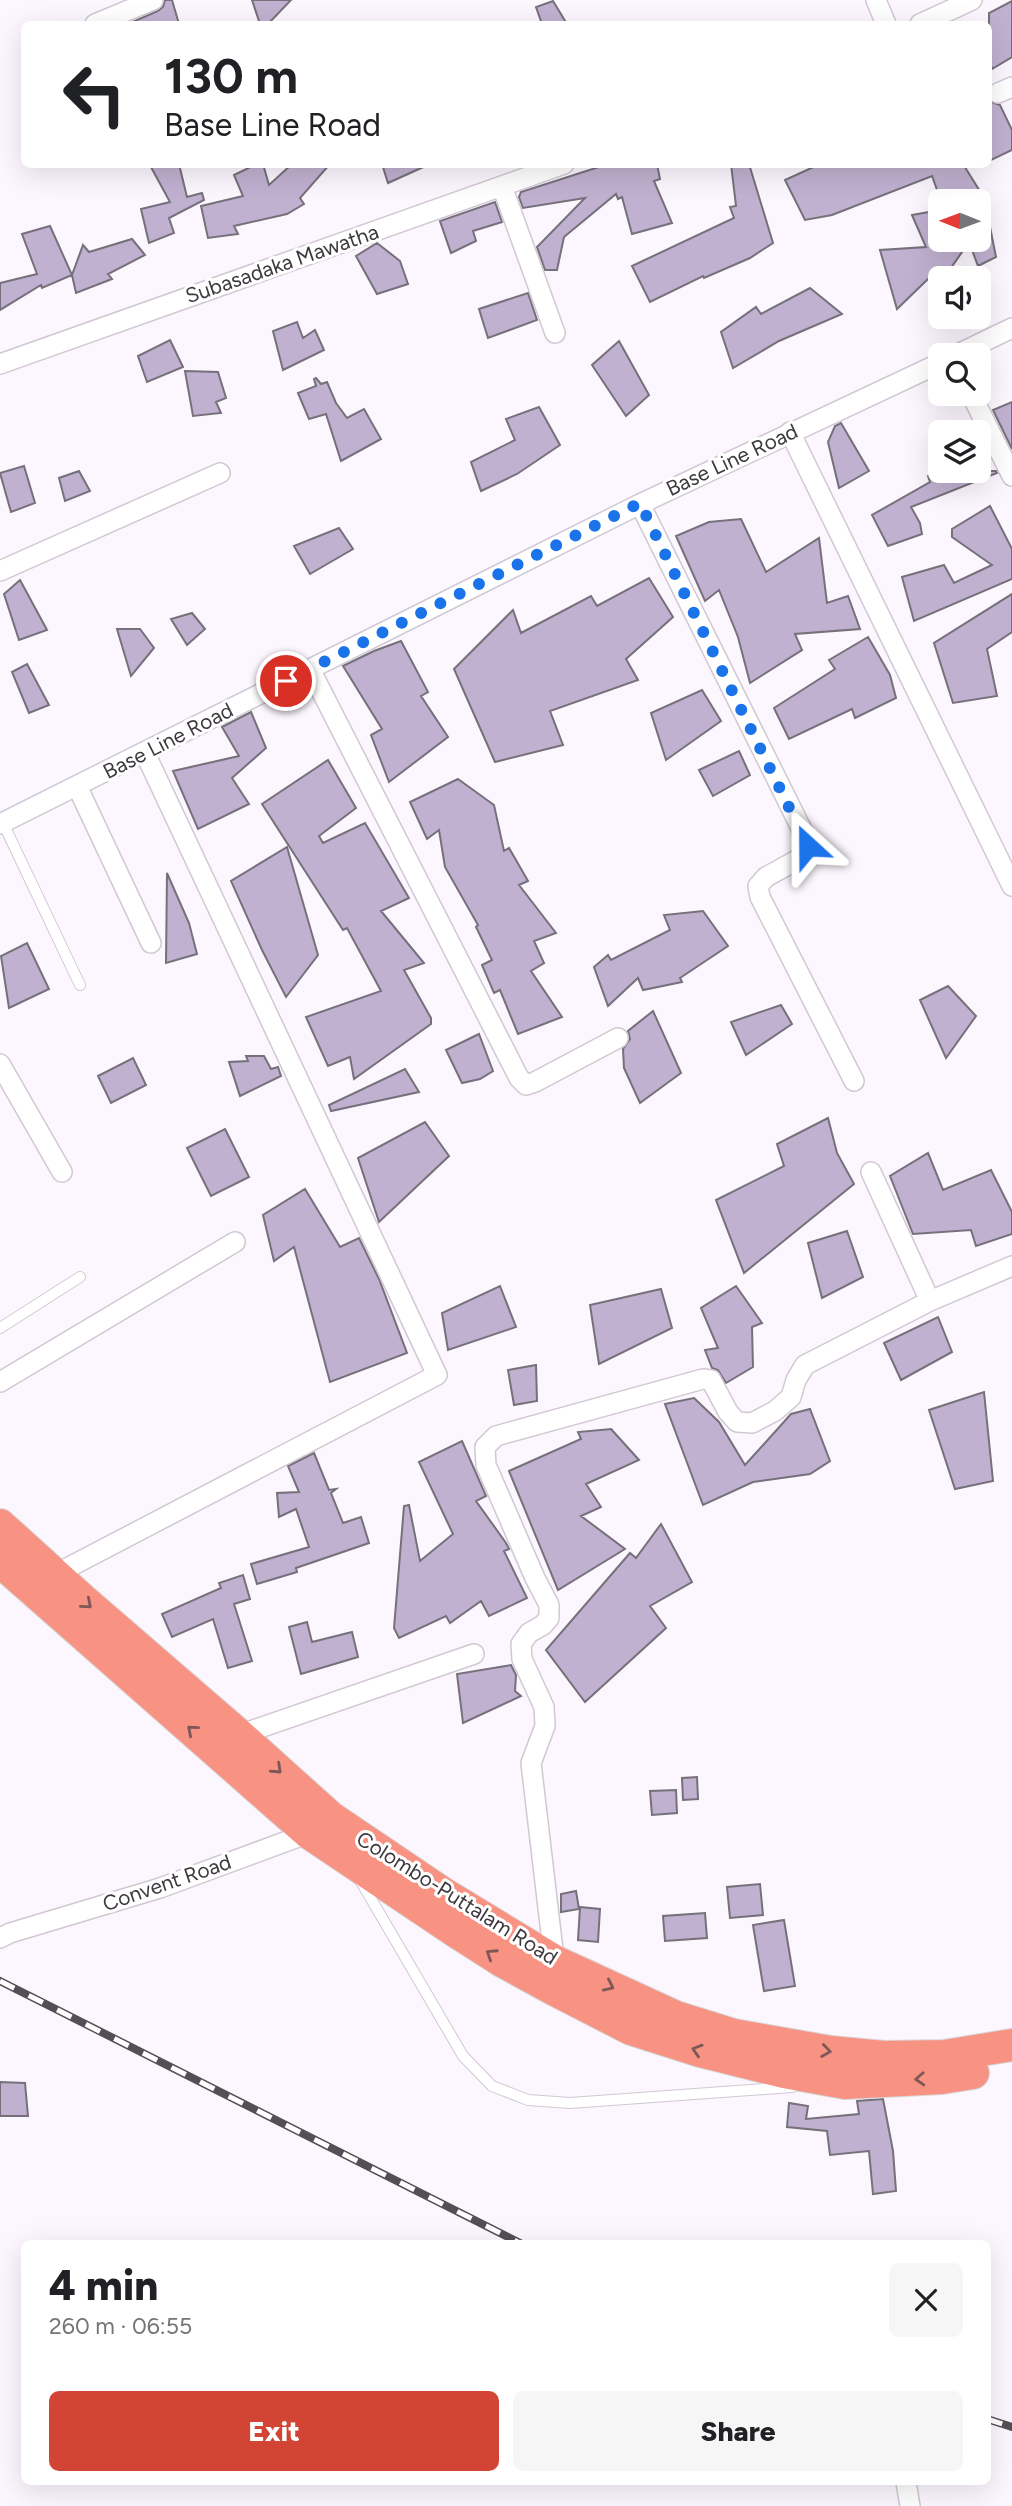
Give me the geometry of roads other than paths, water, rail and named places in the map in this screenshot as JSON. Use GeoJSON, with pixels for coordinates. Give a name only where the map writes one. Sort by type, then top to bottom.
{"type":"FeatureCollection","features":[{"type":"Feature","properties":{"kind":"highway","name":"Colombo-Puttalam Road"},"geometry":{"type":"LineString","coordinates":[[0,1525],[239,1735],[347,1859],[502,1961],[734,2035],[831,2052],[884,2057],[944,2056],[1012,2045]]}},
{"type":"Feature","properties":{"kind":"highway","name":"Colombo-Puttalam Road"},"geometry":{"type":"LineString","coordinates":[[0,1561],[319,1825],[443,1894],[631,2029],[756,2066],[845,2083],[942,2078],[1012,2066]]}},
{"type":"Feature","properties":{"kind":"street"},"geometry":{"type":"LineString","coordinates":[[102,21],[153,0]]}},
{"type":"Feature","properties":{"kind":"street"},"geometry":{"type":"LineString","coordinates":[[876,0],[886,21]]}},
{"type":"Feature","properties":{"kind":"street"},"geometry":{"type":"LineString","coordinates":[[926,21],[972,0]]}},
{"type":"Feature","properties":{"kind":"street","name":"Subasadaka Mawatha"},"geometry":{"type":"LineString","coordinates":[[0,364],[553,168]]}},
{"type":"Feature","properties":{"kind":"street"},"geometry":{"type":"LineString","coordinates":[[502,186],[555,333]]}},
{"type":"Feature","properties":{"kind":"street"},"geometry":{"type":"LineString","coordinates":[[981,343],[1012,328]]}},
{"type":"Feature","properties":{"kind":"street","name":"Base Line Road"},"geometry":{"type":"LineString","coordinates":[[2,823],[640,503],[928,369]]}},
{"type":"Feature","properties":{"kind":"street"},"geometry":{"type":"LineString","coordinates":[[977,406],[1012,476]]}},
{"type":"Feature","properties":{"kind":"street"},"geometry":{"type":"LineString","coordinates":[[790,432],[1012,886]]}},
{"type":"Feature","properties":{"kind":"street"},"geometry":{"type":"LineString","coordinates":[[0,571],[220,473]]}},
{"type":"Feature","properties":{"kind":"street"},"geometry":{"type":"LineString","coordinates":[[640,503],[806,838],[806,855],[766,877],[758,886],[760,897],[854,1082]]}},
{"type":"Feature","properties":{"kind":"street"},"geometry":{"type":"LineString","coordinates":[[310,669],[519,1078],[526,1085],[535,1082],[618,1038]]}},
{"type":"Feature","properties":{"kind":"street"},"geometry":{"type":"LineString","coordinates":[[54,1574],[437,1375],[145,753]]}},
{"type":"Feature","properties":{"kind":"street"},"geometry":{"type":"LineString","coordinates":[[77,786],[150,943]]}},
{"type":"Feature","properties":{"kind":"street"},"geometry":{"type":"LineString","coordinates":[[0,1063],[62,1171]]}},
{"type":"Feature","properties":{"kind":"street"},"geometry":{"type":"LineString","coordinates":[[871,1172],[930,1301]]}},
{"type":"Feature","properties":{"kind":"street"},"geometry":{"type":"LineString","coordinates":[[0,1382],[235,1242]]}},
{"type":"Feature","properties":{"kind":"street"},"geometry":{"type":"LineString","coordinates":[[555,1976],[531,1763],[545,1726],[544,1707],[522,1659],[521,1644],[529,1633],[550,1618],[549,1605],[486,1465],[485,1447],[496,1436],[703,1379],[716,1386],[728,1412],[737,1422],[752,1423],[775,1411],[791,1397],[796,1380],[805,1365],[930,1301],[1012,1266]]}},
{"type":"Feature","properties":{"kind":"street"},"geometry":{"type":"LineString","coordinates":[[239,1735],[474,1654]]}},
{"type":"Feature","properties":{"kind":"street","name":"Convent Road"},"geometry":{"type":"LineString","coordinates":[[0,1938],[160,1888],[319,1825]]}},
{"type":"Feature","properties":{"kind":"street"},"geometry":{"type":"LineString","coordinates":[[906,2485],[910,2506]]}},
{"type":"Feature","properties":{"kind":"lane"},"geometry":{"type":"LineString","coordinates":[[2,823],[80,985]]}},
{"type":"Feature","properties":{"kind":"lane"},"geometry":{"type":"LineString","coordinates":[[0,1328],[79,1277]]}},
{"type":"Feature","properties":{"kind":"lane"},"geometry":{"type":"LineString","coordinates":[[347,1859],[463,2056],[492,2086],[528,2100],[570,2103],[845,2083]]}},
{"type":"Feature","properties":{"kind":"railway"},"geometry":{"type":"LineString","coordinates":[[0,1981],[514,2240]]}},
{"type":"Feature","properties":{"kind":"railway"},"geometry":{"type":"LineString","coordinates":[[991,2420],[1012,2427]]}}]}
